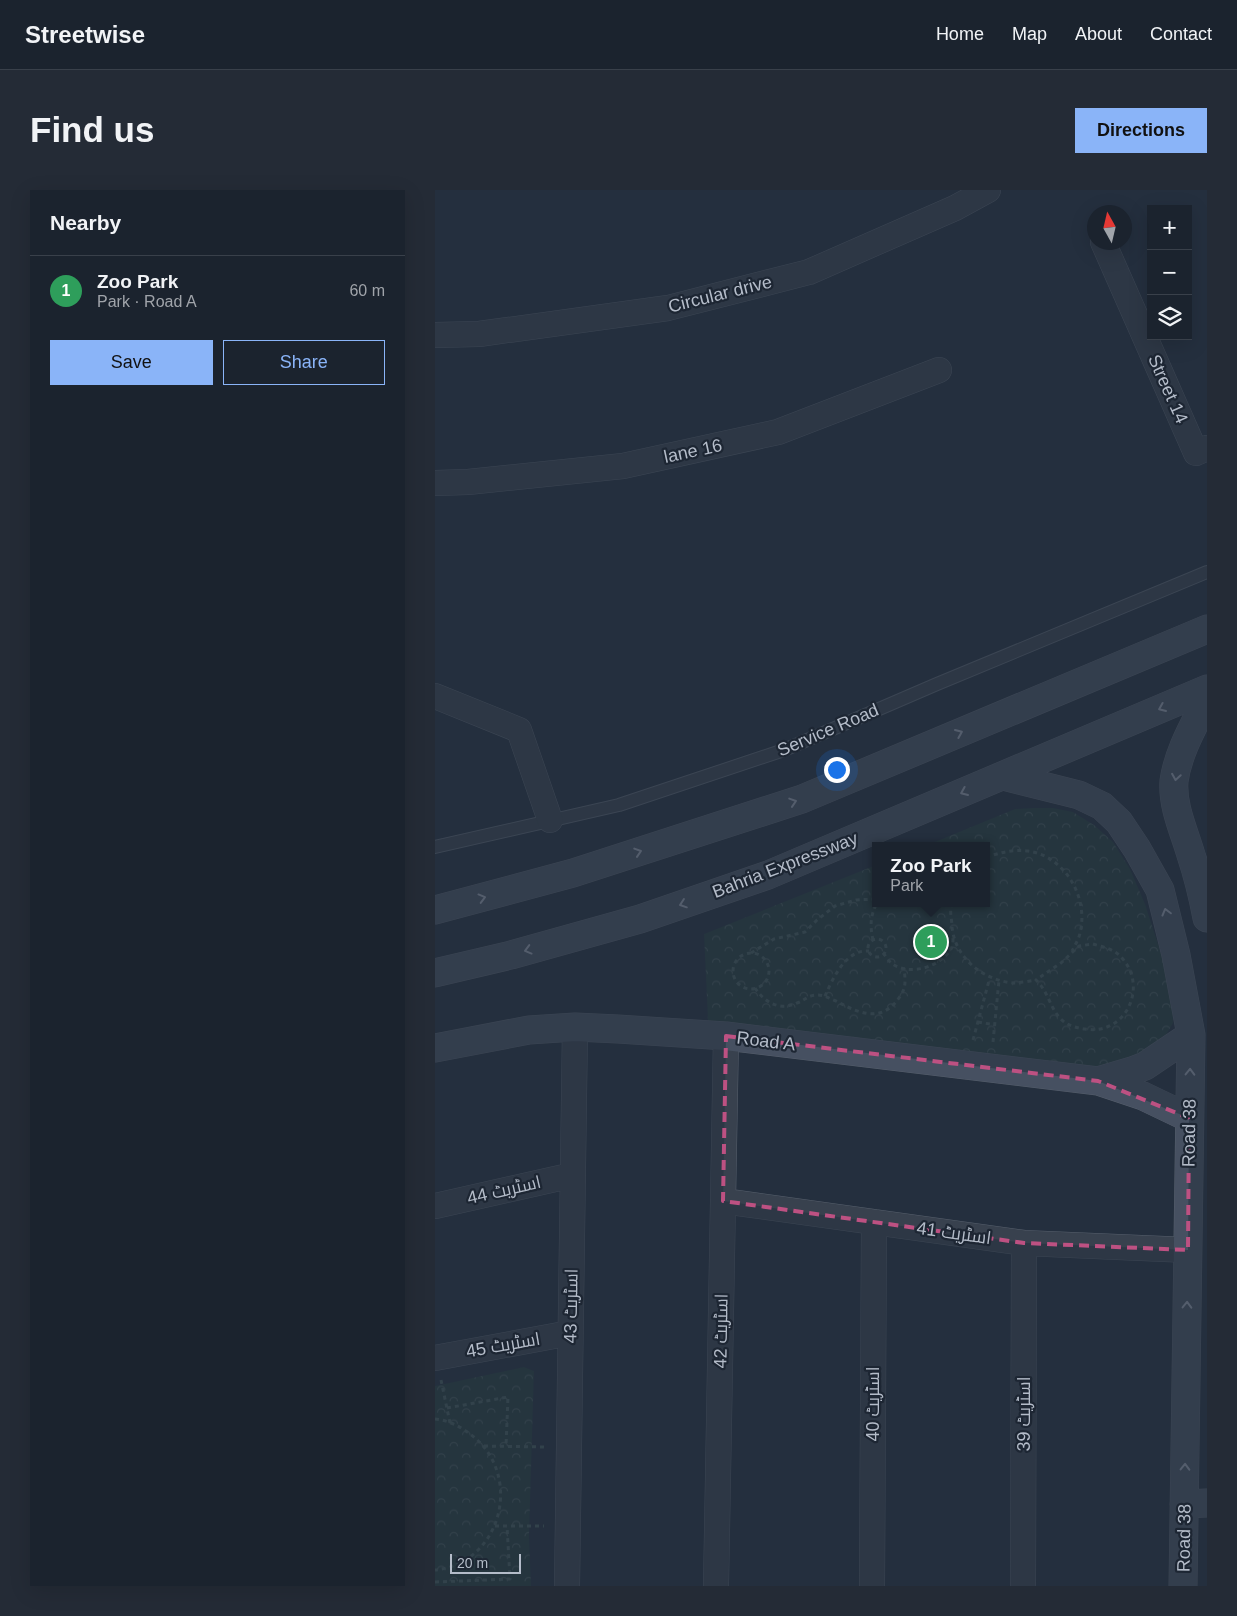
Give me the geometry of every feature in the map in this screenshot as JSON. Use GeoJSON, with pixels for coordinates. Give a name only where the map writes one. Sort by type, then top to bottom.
{"type":"FeatureCollection","features":[{"type":"Feature","properties":{"kind":"main road"},"geometry":{"type":"LineString","coordinates":[[435,910],[573,873],[802,800],[1207,629]]}},
{"type":"Feature","properties":{"kind":"main road","name":"Bahria Expressway"},"geometry":{"type":"LineString","coordinates":[[435,972],[511,955],[649,916],[768,875],[1207,689]]}},
{"type":"Feature","properties":{"kind":"main road"},"geometry":{"type":"LineString","coordinates":[[1207,699],[1180,757],[1174,781],[1175,800],[1179,818],[1192,857],[1207,918]]}},
{"type":"Feature","properties":{"kind":"main road","name":"Road 38"},"geometry":{"type":"LineString","coordinates":[[1003,776],[1079,795],[1102,806],[1119,822],[1160,890],[1176,954],[1191,1035],[1187,1250],[1196,1504],[1183,1586]]}},
{"type":"Feature","properties":{"kind":"main road","name":"Road A"},"geometry":{"type":"LineString","coordinates":[[435,1048],[529,1030],[575,1027],[726,1036],[1098,1081]]}},
{"type":"Feature","properties":{"kind":"main road"},"geometry":{"type":"LineString","coordinates":[[1098,1081],[1145,1066],[1191,1035]]}},
{"type":"Feature","properties":{"kind":"main road"},"geometry":{"type":"LineString","coordinates":[[1098,1081],[1143,1096],[1189,1118]]}},
{"type":"Feature","properties":{"kind":"street","name":"Circular drive"},"geometry":{"type":"LineString","coordinates":[[435,335],[479,334],[668,308],[809,272],[951,199],[988,190]]}},
{"type":"Feature","properties":{"kind":"street","name":"Street 14"},"geometry":{"type":"LineString","coordinates":[[1107,250],[1202,451]]}},
{"type":"Feature","properties":{"kind":"street","name":"lane 16"},"geometry":{"type":"LineString","coordinates":[[435,483],[468,482],[623,466],[778,432],[939,370]]}},
{"type":"Feature","properties":{"kind":"street"},"geometry":{"type":"LineString","coordinates":[[435,696],[519,730],[550,820]]}},
{"type":"Feature","properties":{"kind":"street","name":"اسٹریٹ 43"},"geometry":{"type":"LineString","coordinates":[[567,1586],[575,1027]]}},
{"type":"Feature","properties":{"kind":"street","name":"اسٹریٹ 42"},"geometry":{"type":"LineString","coordinates":[[717,1586],[726,1036]]}},
{"type":"Feature","properties":{"kind":"street","name":"اسٹریٹ 44"},"geometry":{"type":"LineString","coordinates":[[435,1206],[573,1174]]}},
{"type":"Feature","properties":{"kind":"street","name":"اسٹریٹ 41"},"geometry":{"type":"LineString","coordinates":[[723,1201],[1024,1243],[1187,1250]]}},
{"type":"Feature","properties":{"kind":"street","name":"اسٹریٹ 40"},"geometry":{"type":"LineString","coordinates":[[873,1586],[874,1222]]}},
{"type":"Feature","properties":{"kind":"street","name":"اسٹریٹ 39"},"geometry":{"type":"LineString","coordinates":[[1023,1586],[1024,1243]]}},
{"type":"Feature","properties":{"kind":"street","name":"اسٹریٹ 45"},"geometry":{"type":"LineString","coordinates":[[436,1358],[570,1333]]}},
{"type":"Feature","properties":{"kind":"lane","name":"Service Road"},"geometry":{"type":"LineString","coordinates":[[435,847],[619,805],[784,750],[1207,572]]}},
{"type":"Feature","properties":{"kind":"path"},"geometry":{"type":"LineString","coordinates":[[990,856],[1007,851],[1029,851],[1050,859],[1066,873],[1078,892],[1083,913],[1080,934],[1070,953]]}},
{"type":"Feature","properties":{"kind":"path"},"geometry":{"type":"LineString","coordinates":[[751,953],[762,957],[768,966],[767,978],[764,983],[755,988],[748,989],[737,983],[733,972],[736,960],[741,956],[751,953],[774,939],[805,932],[835,906],[856,900],[872,899]]}},
{"type":"Feature","properties":{"kind":"path"},"geometry":{"type":"LineString","coordinates":[[873,940],[870,926],[875,907]]}},
{"type":"Feature","properties":{"kind":"path"},"geometry":{"type":"LineString","coordinates":[[883,953],[891,963],[904,968],[918,969],[932,966],[944,957],[953,946],[950,907]]}},
{"type":"Feature","properties":{"kind":"path"},"geometry":{"type":"LineString","coordinates":[[953,933],[959,951],[974,968],[990,977],[1014,983],[1036,980],[1061,963],[1079,946],[1093,944],[1107,948],[1120,956],[1129,967],[1133,981],[1133,996],[1128,1009],[1118,1021],[1105,1028],[1091,1030],[1077,1028],[1064,1021],[1054,1010],[1044,987],[1036,980]]}},
{"type":"Feature","properties":{"kind":"path"},"geometry":{"type":"LineString","coordinates":[[825,996],[831,983],[847,960],[857,952],[869,951],[875,956],[883,953],[886,948],[883,941],[878,939],[873,940],[869,945],[869,951]]}},
{"type":"Feature","properties":{"kind":"path"},"geometry":{"type":"LineString","coordinates":[[755,988],[764,999],[779,1006],[792,1005],[799,1003],[807,997],[819,995],[825,996],[857,1012],[871,1014],[884,1012],[892,1006],[903,992],[906,982],[904,968]]}},
{"type":"Feature","properties":{"kind":"path"},"geometry":{"type":"LineString","coordinates":[[979,1066],[978,1022],[990,977]]}},
{"type":"Feature","properties":{"kind":"path"},"geometry":{"type":"LineString","coordinates":[[979,1066],[995,1025],[999,980]]}},
{"type":"Feature","properties":{"kind":"path"},"geometry":{"type":"LineString","coordinates":[[978,1022],[995,1025]]}},
{"type":"Feature","properties":{"kind":"path"},"geometry":{"type":"LineString","coordinates":[[436,1358],[450,1423]]}},
{"type":"Feature","properties":{"kind":"path"},"geometry":{"type":"LineString","coordinates":[[447,1408],[508,1397],[506,1446]]}},
{"type":"Feature","properties":{"kind":"path"},"geometry":{"type":"LineString","coordinates":[[435,1419],[461,1427],[479,1440],[493,1459],[500,1481],[501,1504],[495,1526],[483,1545],[465,1560],[445,1569],[435,1570]]}},
{"type":"Feature","properties":{"kind":"path"},"geometry":{"type":"LineString","coordinates":[[483,1446],[569,1447]]}},
{"type":"Feature","properties":{"kind":"path"},"geometry":{"type":"LineString","coordinates":[[495,1526],[568,1527]]}},
{"type":"Feature","properties":{"kind":"path"},"geometry":{"type":"LineString","coordinates":[[435,1582],[510,1579],[507,1526]]}},
{"type":"Feature","properties":{"kind":"highlighted area"},"geometry":{"type":"Polygon","coordinates":[[[726,1036],[1098,1081],[1189,1118],[1188,1250],[1024,1243],[723,1201],[726,1036]]]}},
{"type":"Feature","properties":{"kind":"green space"},"geometry":{"type":"Polygon","coordinates":[[[1053,808],[1073,812],[1094,825],[1113,842],[1130,869],[1145,904],[1168,975],[1173,1023],[1160,1045],[1104,1071],[708,1021],[704,934],[872,867],[872,907],[990,907],[990,842],[935,842],[1015,809],[1053,808]]]}},
{"type":"Feature","properties":{"kind":"green space"},"geometry":{"type":"Polygon","coordinates":[[[524,1367],[534,1371],[529,1536],[531,1586],[435,1586],[435,1386],[524,1367]]]}},
{"type":"Feature","properties":{"kind":"place","name":"Zoo Park"},"geometry":{"type":"Point","coordinates":[931,942]}}]}
